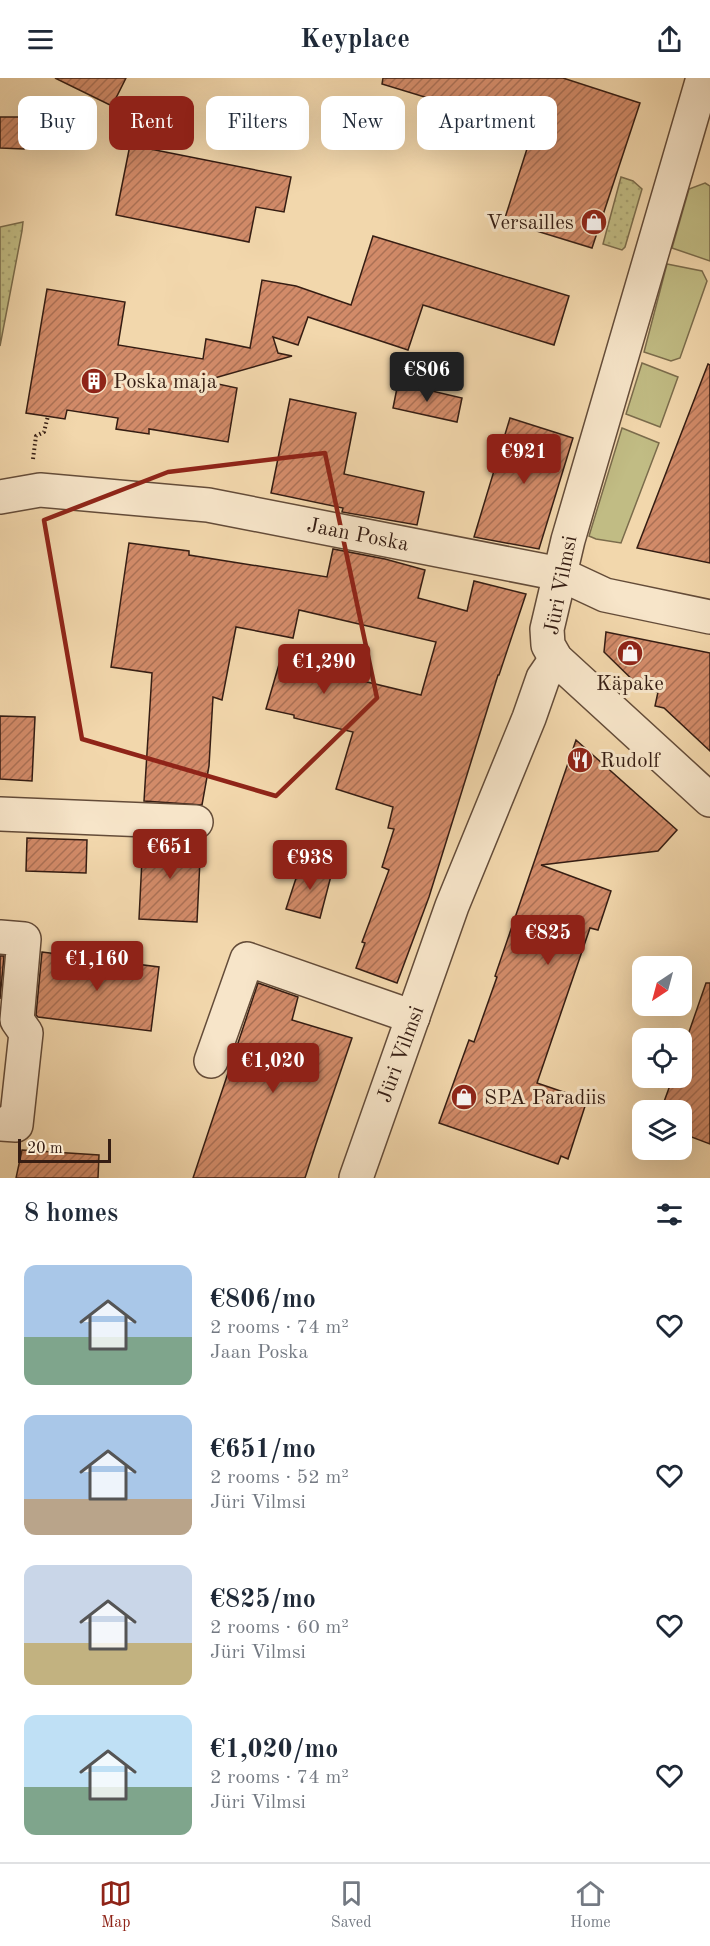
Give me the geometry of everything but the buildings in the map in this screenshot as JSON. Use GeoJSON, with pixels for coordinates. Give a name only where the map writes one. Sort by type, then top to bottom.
{"type":"FeatureCollection","features":[{"type":"Feature","properties":{"kind":"street","name":"Jüri Vilmsi"},"geometry":{"type":"LineString","coordinates":[[356,1178],[452,906],[529,718],[543,678],[556,659],[548,645],[547,629],[568,540],[703,78]]}},
{"type":"Feature","properties":{"kind":"street","name":"Jaan Poska"},"geometry":{"type":"LineString","coordinates":[[0,497],[40,490],[208,505],[560,574],[605,595],[710,617]]}},
{"type":"Feature","properties":{"kind":"street"},"geometry":{"type":"LineString","coordinates":[[556,659],[710,800]]}},
{"type":"Feature","properties":{"kind":"street"},"geometry":{"type":"LineString","coordinates":[[0,814],[196,822]]}},
{"type":"Feature","properties":{"kind":"street"},"geometry":{"type":"LineString","coordinates":[[0,937],[24,939],[18,1020],[26,1033],[16,1125],[0,1124]]}},
{"type":"Feature","properties":{"kind":"street"},"geometry":{"type":"LineString","coordinates":[[211,1061],[247,959],[413,1017]]}},
{"type":"Feature","properties":{"kind":"path"},"geometry":{"type":"LineString","coordinates":[[32,468],[36,436],[44,432],[48,416]]}},
{"type":"Feature","properties":{"kind":"highlighted area"},"geometry":{"type":"Polygon","coordinates":[[[325,453],[377,698],[276,796],[82,739],[44,520],[168,472],[325,453]]]}},
{"type":"Feature","properties":{"kind":"shaded area"},"geometry":{"type":"Polygon","coordinates":[[[621,177],[633,181],[642,189],[625,247],[622,250],[603,244],[621,177]]]}},
{"type":"Feature","properties":{"kind":"shaded area"},"geometry":{"type":"Polygon","coordinates":[[[705,183],[710,186],[710,261],[672,248],[689,189],[705,183]]]}},
{"type":"Feature","properties":{"kind":"shaded area"},"geometry":{"type":"Polygon","coordinates":[[[23,222],[22,231],[0,346],[0,227],[23,222]]]}},
{"type":"Feature","properties":{"kind":"shaded area"},"geometry":{"type":"Polygon","coordinates":[[[667,264],[702,271],[707,281],[680,358],[671,361],[644,352],[667,264]]]}},
{"type":"Feature","properties":{"kind":"shaded area"},"geometry":{"type":"Polygon","coordinates":[[[642,363],[678,377],[660,427],[626,414],[642,363]]]}},
{"type":"Feature","properties":{"kind":"shaded area"},"geometry":{"type":"Polygon","coordinates":[[[622,428],[659,443],[621,543],[589,536],[622,428]]]}},
{"type":"Feature","properties":{"kind":"place","name":"Versailles"},"geometry":{"type":"Point","coordinates":[594,222]}},
{"type":"Feature","properties":{"kind":"place","name":"Poska maja"},"geometry":{"type":"Point","coordinates":[94,381]}},
{"type":"Feature","properties":{"kind":"place","name":"Käpake"},"geometry":{"type":"Point","coordinates":[630,653]}},
{"type":"Feature","properties":{"kind":"place","name":"Rudolf"},"geometry":{"type":"Point","coordinates":[580,760]}},
{"type":"Feature","properties":{"kind":"place","name":"SPA Paradiis"},"geometry":{"type":"Point","coordinates":[464,1097]}}]}
